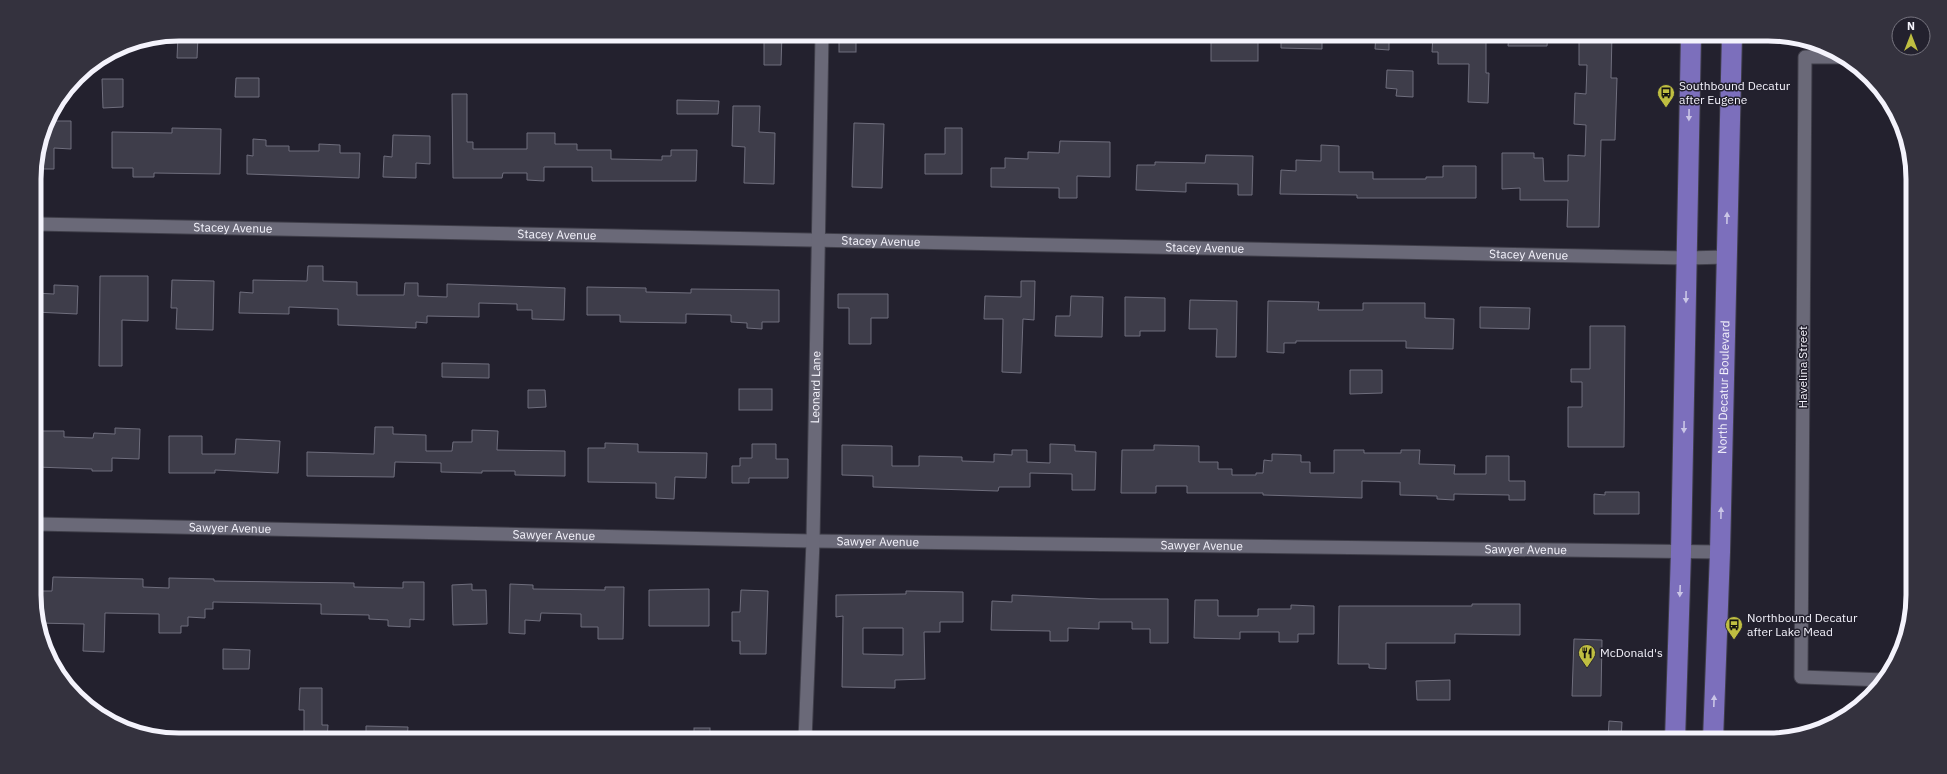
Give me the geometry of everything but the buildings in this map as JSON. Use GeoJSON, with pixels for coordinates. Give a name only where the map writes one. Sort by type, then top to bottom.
{"type":"FeatureCollection","features":[{"type":"Feature","properties":{"kind":"main road"},"geometry":{"type":"LineString","coordinates":[[1675,733],[1682,552],[1691,41]]}},
{"type":"Feature","properties":{"kind":"main road","name":"North Decatur Boulevard"},"geometry":{"type":"LineString","coordinates":[[1713,733],[1720,552],[1732,41]]}},
{"type":"Feature","properties":{"kind":"street","name":"Leonard Lane"},"geometry":{"type":"LineString","coordinates":[[805,733],[812,541],[822,41]]}},
{"type":"Feature","properties":{"kind":"street","name":"Havelina Street"},"geometry":{"type":"LineString","coordinates":[[1832,57],[1805,57],[1801,678],[1877,680]]}},
{"type":"Feature","properties":{"kind":"street","name":"Stacey Avenue"},"geometry":{"type":"LineString","coordinates":[[41,224],[1687,258],[1726,257]]}},
{"type":"Feature","properties":{"kind":"street","name":"Sawyer Avenue"},"geometry":{"type":"LineString","coordinates":[[41,524],[812,541],[1720,552]]}},
{"type":"Feature","properties":{"kind":"place","name":"Southbound Decatur after Eugene"},"geometry":{"type":"Point","coordinates":[1666,108]}},
{"type":"Feature","properties":{"kind":"place","name":"Northbound Decatur after Lake Mead"},"geometry":{"type":"Point","coordinates":[1734,640]}},
{"type":"Feature","properties":{"kind":"place","name":"McDonald's"},"geometry":{"type":"Point","coordinates":[1587,668]}}]}
